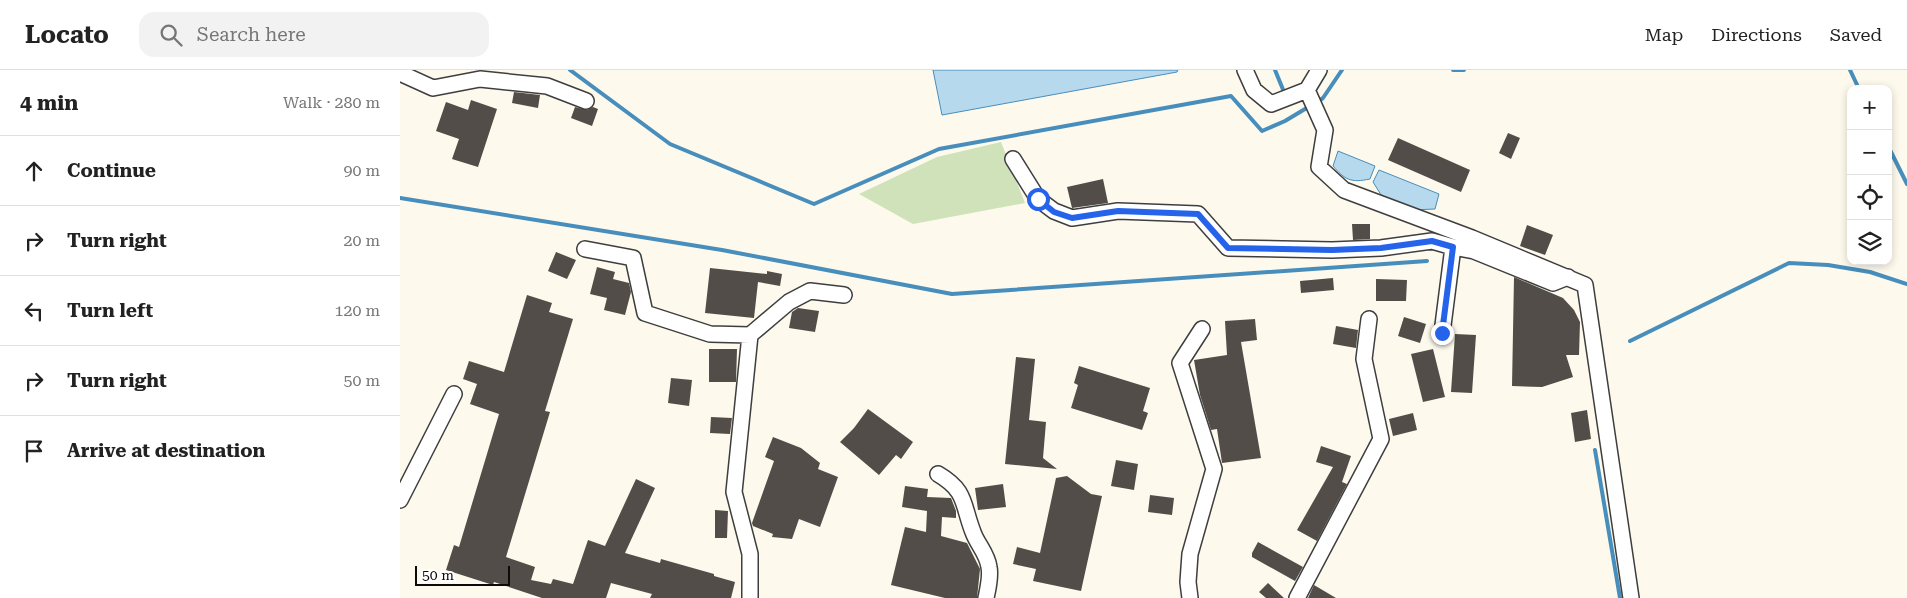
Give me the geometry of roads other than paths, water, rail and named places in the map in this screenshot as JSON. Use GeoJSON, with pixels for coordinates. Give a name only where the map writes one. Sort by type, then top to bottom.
{"type":"FeatureCollection","features":[{"type":"Feature","properties":{"kind":"street"},"geometry":{"type":"LineString","coordinates":[[1245,70],[1254,90],[1271,104],[1308,93]]}},
{"type":"Feature","properties":{"kind":"street"},"geometry":{"type":"LineString","coordinates":[[1318,70],[1308,93],[1325,130],[1320,167],[1344,190],[1472,238],[1585,284],[1630,598]]}},
{"type":"Feature","properties":{"kind":"street"},"geometry":{"type":"LineString","coordinates":[[400,73],[433,88],[480,79],[547,86],[586,101]]}},
{"type":"Feature","properties":{"kind":"street"},"geometry":{"type":"LineString","coordinates":[[1013,159],[1038,199],[1054,212],[1072,218],[1118,211],[1198,214],[1228,248],[1371,248],[1432,241],[1474,251],[1553,284],[1568,277]]}},
{"type":"Feature","properties":{"kind":"street"},"geometry":{"type":"LineString","coordinates":[[1442,333],[1453,247]]}},
{"type":"Feature","properties":{"kind":"street"},"geometry":{"type":"LineString","coordinates":[[585,249],[633,258],[645,313],[710,334],[750,335],[789,302],[810,291],[844,296]]}},
{"type":"Feature","properties":{"kind":"street"},"geometry":{"type":"LineString","coordinates":[[1297,598],[1381,439],[1364,359],[1369,319]]}},
{"type":"Feature","properties":{"kind":"street"},"geometry":{"type":"LineString","coordinates":[[1190,598],[1188,582],[1190,554],[1214,469],[1180,363],[1202,329]]}},
{"type":"Feature","properties":{"kind":"street"},"geometry":{"type":"LineString","coordinates":[[750,335],[734,492],[750,554],[750,598]]}},
{"type":"Feature","properties":{"kind":"street"},"geometry":{"type":"LineString","coordinates":[[400,500],[454,394]]}},
{"type":"Feature","properties":{"kind":"street"},"geometry":{"type":"LineString","coordinates":[[938,474],[952,483],[962,497],[973,534],[986,556],[989,568],[986,598]]}},
{"type":"Feature","properties":{"kind":"water"},"geometry":{"type":"Polygon","coordinates":[[[933,70],[1178,70],[1177,72],[942,115],[933,70]]]}},
{"type":"Feature","properties":{"kind":"water"},"geometry":{"type":"Polygon","coordinates":[[[1338,151],[1375,166],[1370,179],[1358,181],[1349,179],[1341,174],[1333,166],[1338,151]]]}},
{"type":"Feature","properties":{"kind":"water"},"geometry":{"type":"Polygon","coordinates":[[[1379,170],[1439,194],[1435,209],[1411,210],[1383,198],[1373,182],[1379,170]]]}},
{"type":"Feature","properties":{"kind":"waterway"},"geometry":{"type":"LineString","coordinates":[[570,70],[670,144],[814,204],[939,149],[1231,96],[1262,131],[1285,121],[1310,106]]}},
{"type":"Feature","properties":{"kind":"waterway"},"geometry":{"type":"LineString","coordinates":[[1275,70],[1284,92]]}},
{"type":"Feature","properties":{"kind":"waterway"},"geometry":{"type":"LineString","coordinates":[[1316,103],[1323,98],[1342,70]]}},
{"type":"Feature","properties":{"kind":"waterway"},"geometry":{"type":"LineString","coordinates":[[1453,70],[1464,70]]}},
{"type":"Feature","properties":{"kind":"waterway"},"geometry":{"type":"LineString","coordinates":[[1850,70],[1857,85]]}},
{"type":"Feature","properties":{"kind":"waterway"},"geometry":{"type":"LineString","coordinates":[[1892,154],[1907,184]]}},
{"type":"Feature","properties":{"kind":"waterway"},"geometry":{"type":"LineString","coordinates":[[400,198],[722,250],[952,294],[1427,261]]}},
{"type":"Feature","properties":{"kind":"waterway"},"geometry":{"type":"LineString","coordinates":[[1630,341],[1789,263],[1828,265],[1870,272],[1907,284]]}},
{"type":"Feature","properties":{"kind":"waterway"},"geometry":{"type":"LineString","coordinates":[[1595,450],[1620,598]]}}]}
